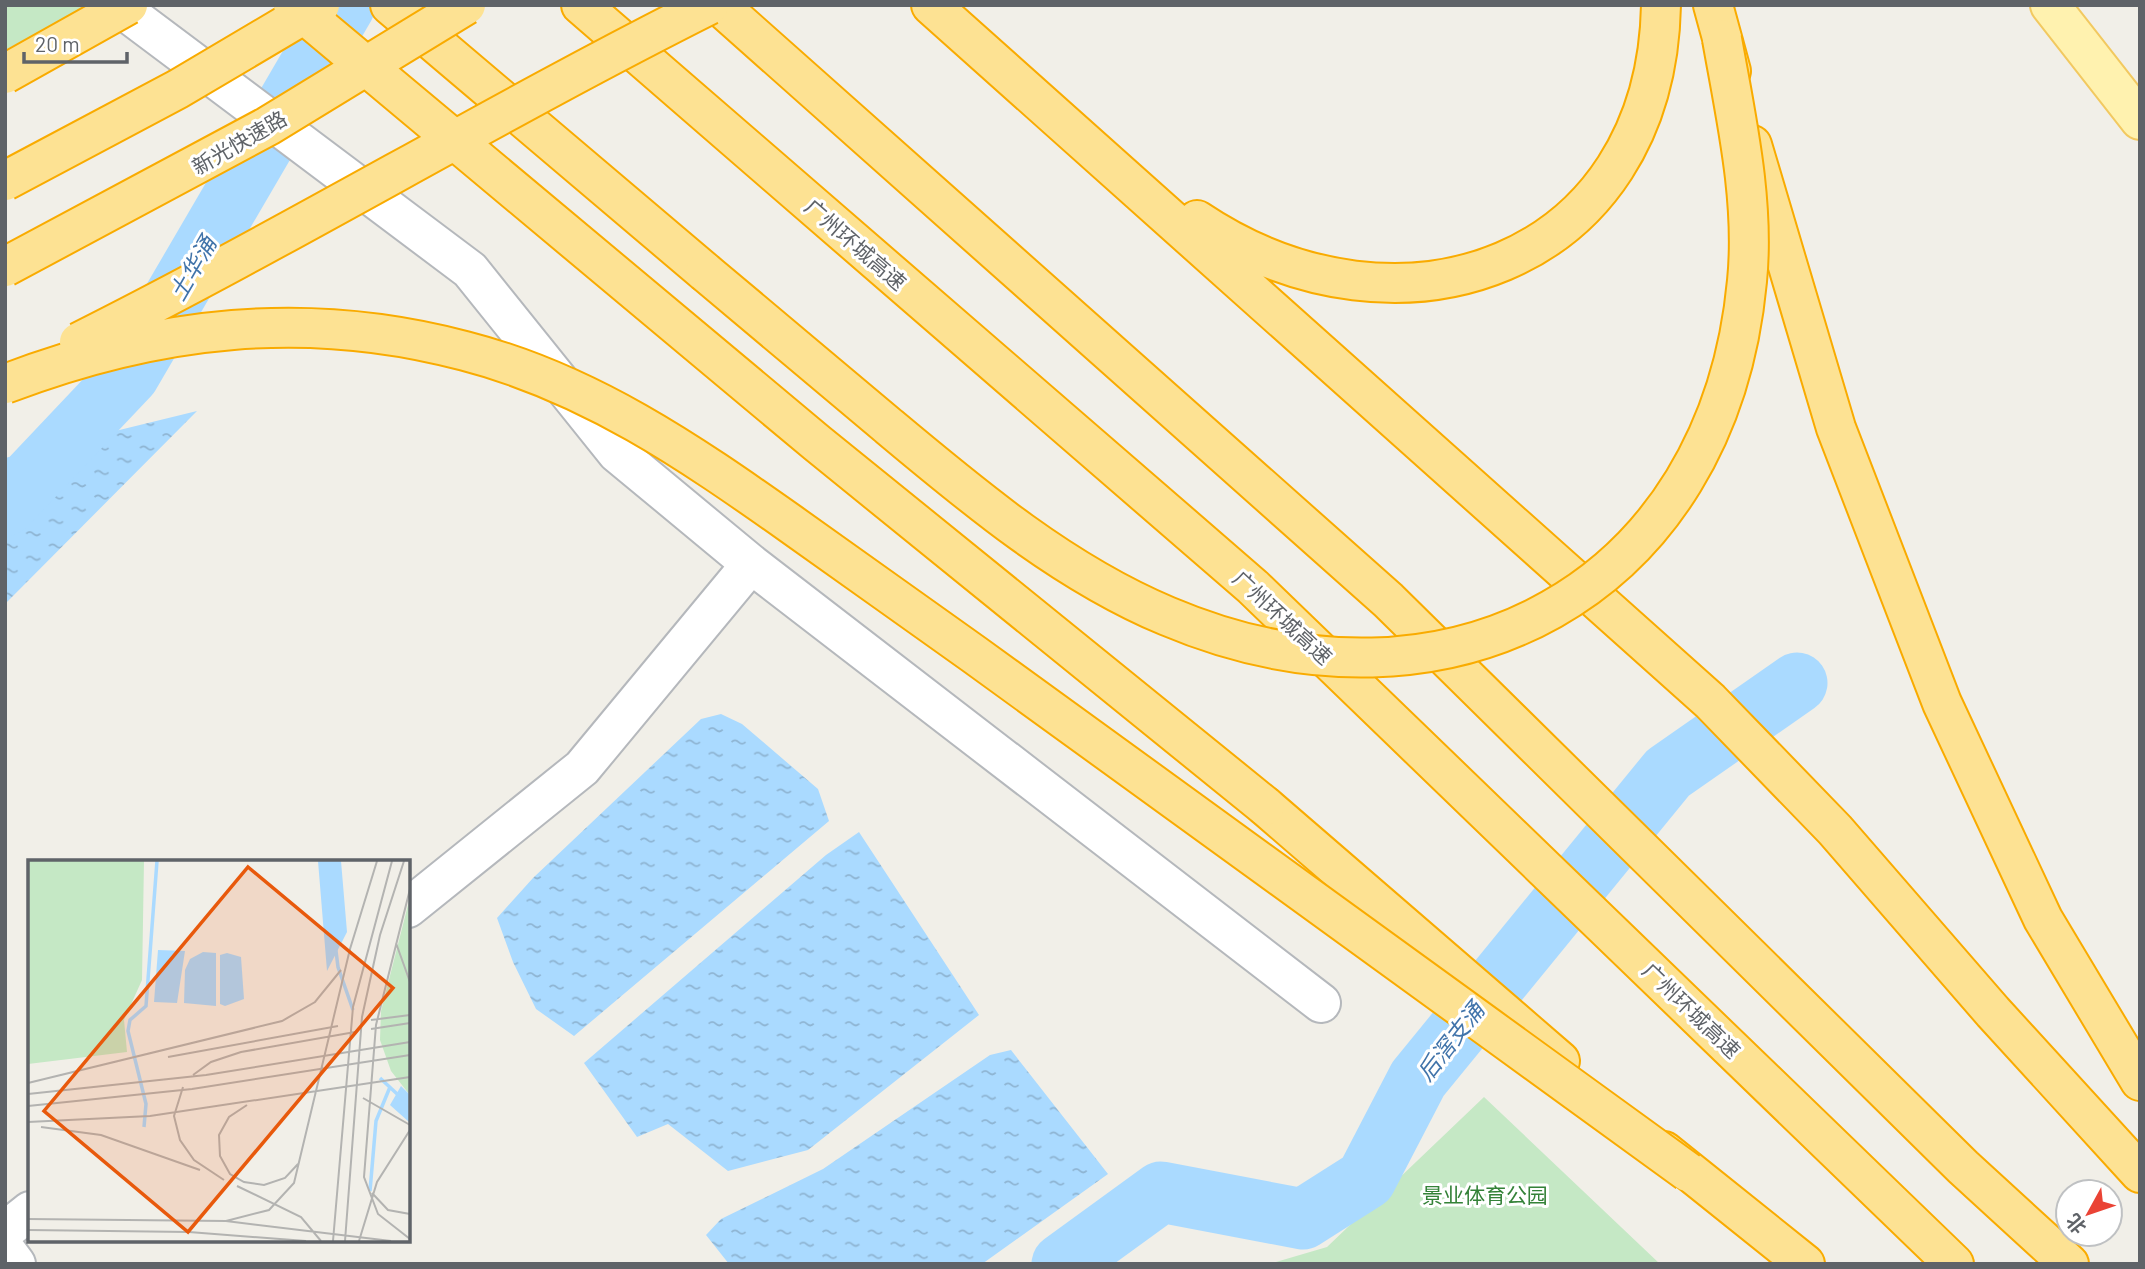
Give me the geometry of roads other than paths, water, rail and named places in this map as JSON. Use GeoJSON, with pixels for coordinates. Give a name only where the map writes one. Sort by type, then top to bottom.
{"type":"FeatureCollection","features":[{"type":"Feature","properties":{"kind":"highway"},"geometry":{"type":"LineString","coordinates":[[5,74],[128,5]]}},
{"type":"Feature","properties":{"kind":"highway"},"geometry":{"type":"LineString","coordinates":[[293,5],[785,417],[1265,806],[1688,1172]]}},
{"type":"Feature","properties":{"kind":"highway"},"geometry":{"type":"LineString","coordinates":[[5,181],[178,89],[320,5]]}},
{"type":"Feature","properties":{"kind":"highway"},"geometry":{"type":"LineString","coordinates":[[390,5],[988,508],[1125,596],[1217,634],[1305,653],[1348,657],[1400,657],[1458,648],[1538,619],[1604,576],[1637,544],[1665,510],[1706,440],[1734,363],[1746,291],[1749,241],[1737,125],[1718,22]]}},
{"type":"Feature","properties":{"kind":"highway","name":"新光快速路"},"geometry":{"type":"LineString","coordinates":[[5,267],[268,126],[466,5]]}},
{"type":"Feature","properties":{"kind":"highway","name":"广州环城高速"},"geometry":{"type":"LineString","coordinates":[[581,5],[1253,587],[1954,1264]]}},
{"type":"Feature","properties":{"kind":"highway"},"geometry":{"type":"LineString","coordinates":[[5,378],[207,276],[560,81],[709,5]]}},
{"type":"Feature","properties":{"kind":"highway"},"geometry":{"type":"LineString","coordinates":[[719,5],[791,65],[1378,590],[1963,1167],[2069,1264]]}},
{"type":"Feature","properties":{"kind":"highway"},"geometry":{"type":"LineString","coordinates":[[931,5],[1710,701],[1835,830],[2034,1058],[2140,1172]]}},
{"type":"Feature","properties":{"kind":"highway"},"geometry":{"type":"LineString","coordinates":[[937,5],[982,50],[1124,169],[1217,232],[1300,270],[1373,285],[1409,285],[1478,272],[1509,260],[1541,241],[1596,194],[1616,167],[1637,125],[1656,57],[1661,5]]}},
{"type":"Feature","properties":{"kind":"highway"},"geometry":{"type":"LineString","coordinates":[[1718,22],[1823,389],[1942,703],[2043,919],[2140,1081]]}},
{"type":"Feature","properties":{"kind":"highway"},"geometry":{"type":"LineString","coordinates":[[5,384],[54,366],[128,346],[201,332],[265,326],[363,331],[432,343],[513,365],[595,398],[647,426],[738,486],[1688,1172],[1805,1264]]}},
{"type":"Feature","properties":{"kind":"main road"},"geometry":{"type":"LineString","coordinates":[[2050,5],[2140,120]]}},
{"type":"Feature","properties":{"kind":"street"},"geometry":{"type":"LineString","coordinates":[[117,5],[470,270],[617,453],[751,564],[1321,1003]]}},
{"type":"Feature","properties":{"kind":"street"},"geometry":{"type":"LineString","coordinates":[[410,906],[582,768],[751,564]]}},
{"type":"Feature","properties":{"kind":"street"},"geometry":{"type":"LineString","coordinates":[[5,1231],[28,1213]]}},
{"type":"Feature","properties":{"kind":"street"},"geometry":{"type":"LineString","coordinates":[[5,1249],[16,1264]]}},
{"type":"Feature","properties":{"kind":"water"},"geometry":{"type":"Polygon","coordinates":[[[197,411],[5,604],[5,458],[197,411]]]}},
{"type":"Feature","properties":{"kind":"water"},"geometry":{"type":"Polygon","coordinates":[[[721,714],[742,724],[818,789],[829,821],[574,1036],[536,1009],[513,962],[497,918],[533,878],[701,719],[721,714]]]}},
{"type":"Feature","properties":{"kind":"water"},"geometry":{"type":"Polygon","coordinates":[[[859,832],[979,1015],[808,1150],[728,1171],[668,1124],[637,1137],[584,1063],[826,855],[859,832]]]}},
{"type":"Feature","properties":{"kind":"water"},"geometry":{"type":"Polygon","coordinates":[[[1011,1050],[1108,1174],[982,1264],[729,1264],[706,1235],[721,1219],[823,1169],[990,1055],[1011,1050]]]}},
{"type":"Feature","properties":{"kind":"waterway","name":"土华涌"},"geometry":{"type":"LineString","coordinates":[[5,506],[129,375],[345,5]]}},
{"type":"Feature","properties":{"kind":"waterway","name":"后滘支涌"},"geometry":{"type":"LineString","coordinates":[[1062,1264],[1161,1192],[1303,1219],[1366,1179],[1418,1079],[1668,773],[1797,683]]}},
{"type":"Feature","properties":{"kind":"park label","name":"景业体育公园"},"geometry":{"type":"Point","coordinates":[1485,1194]}}]}
